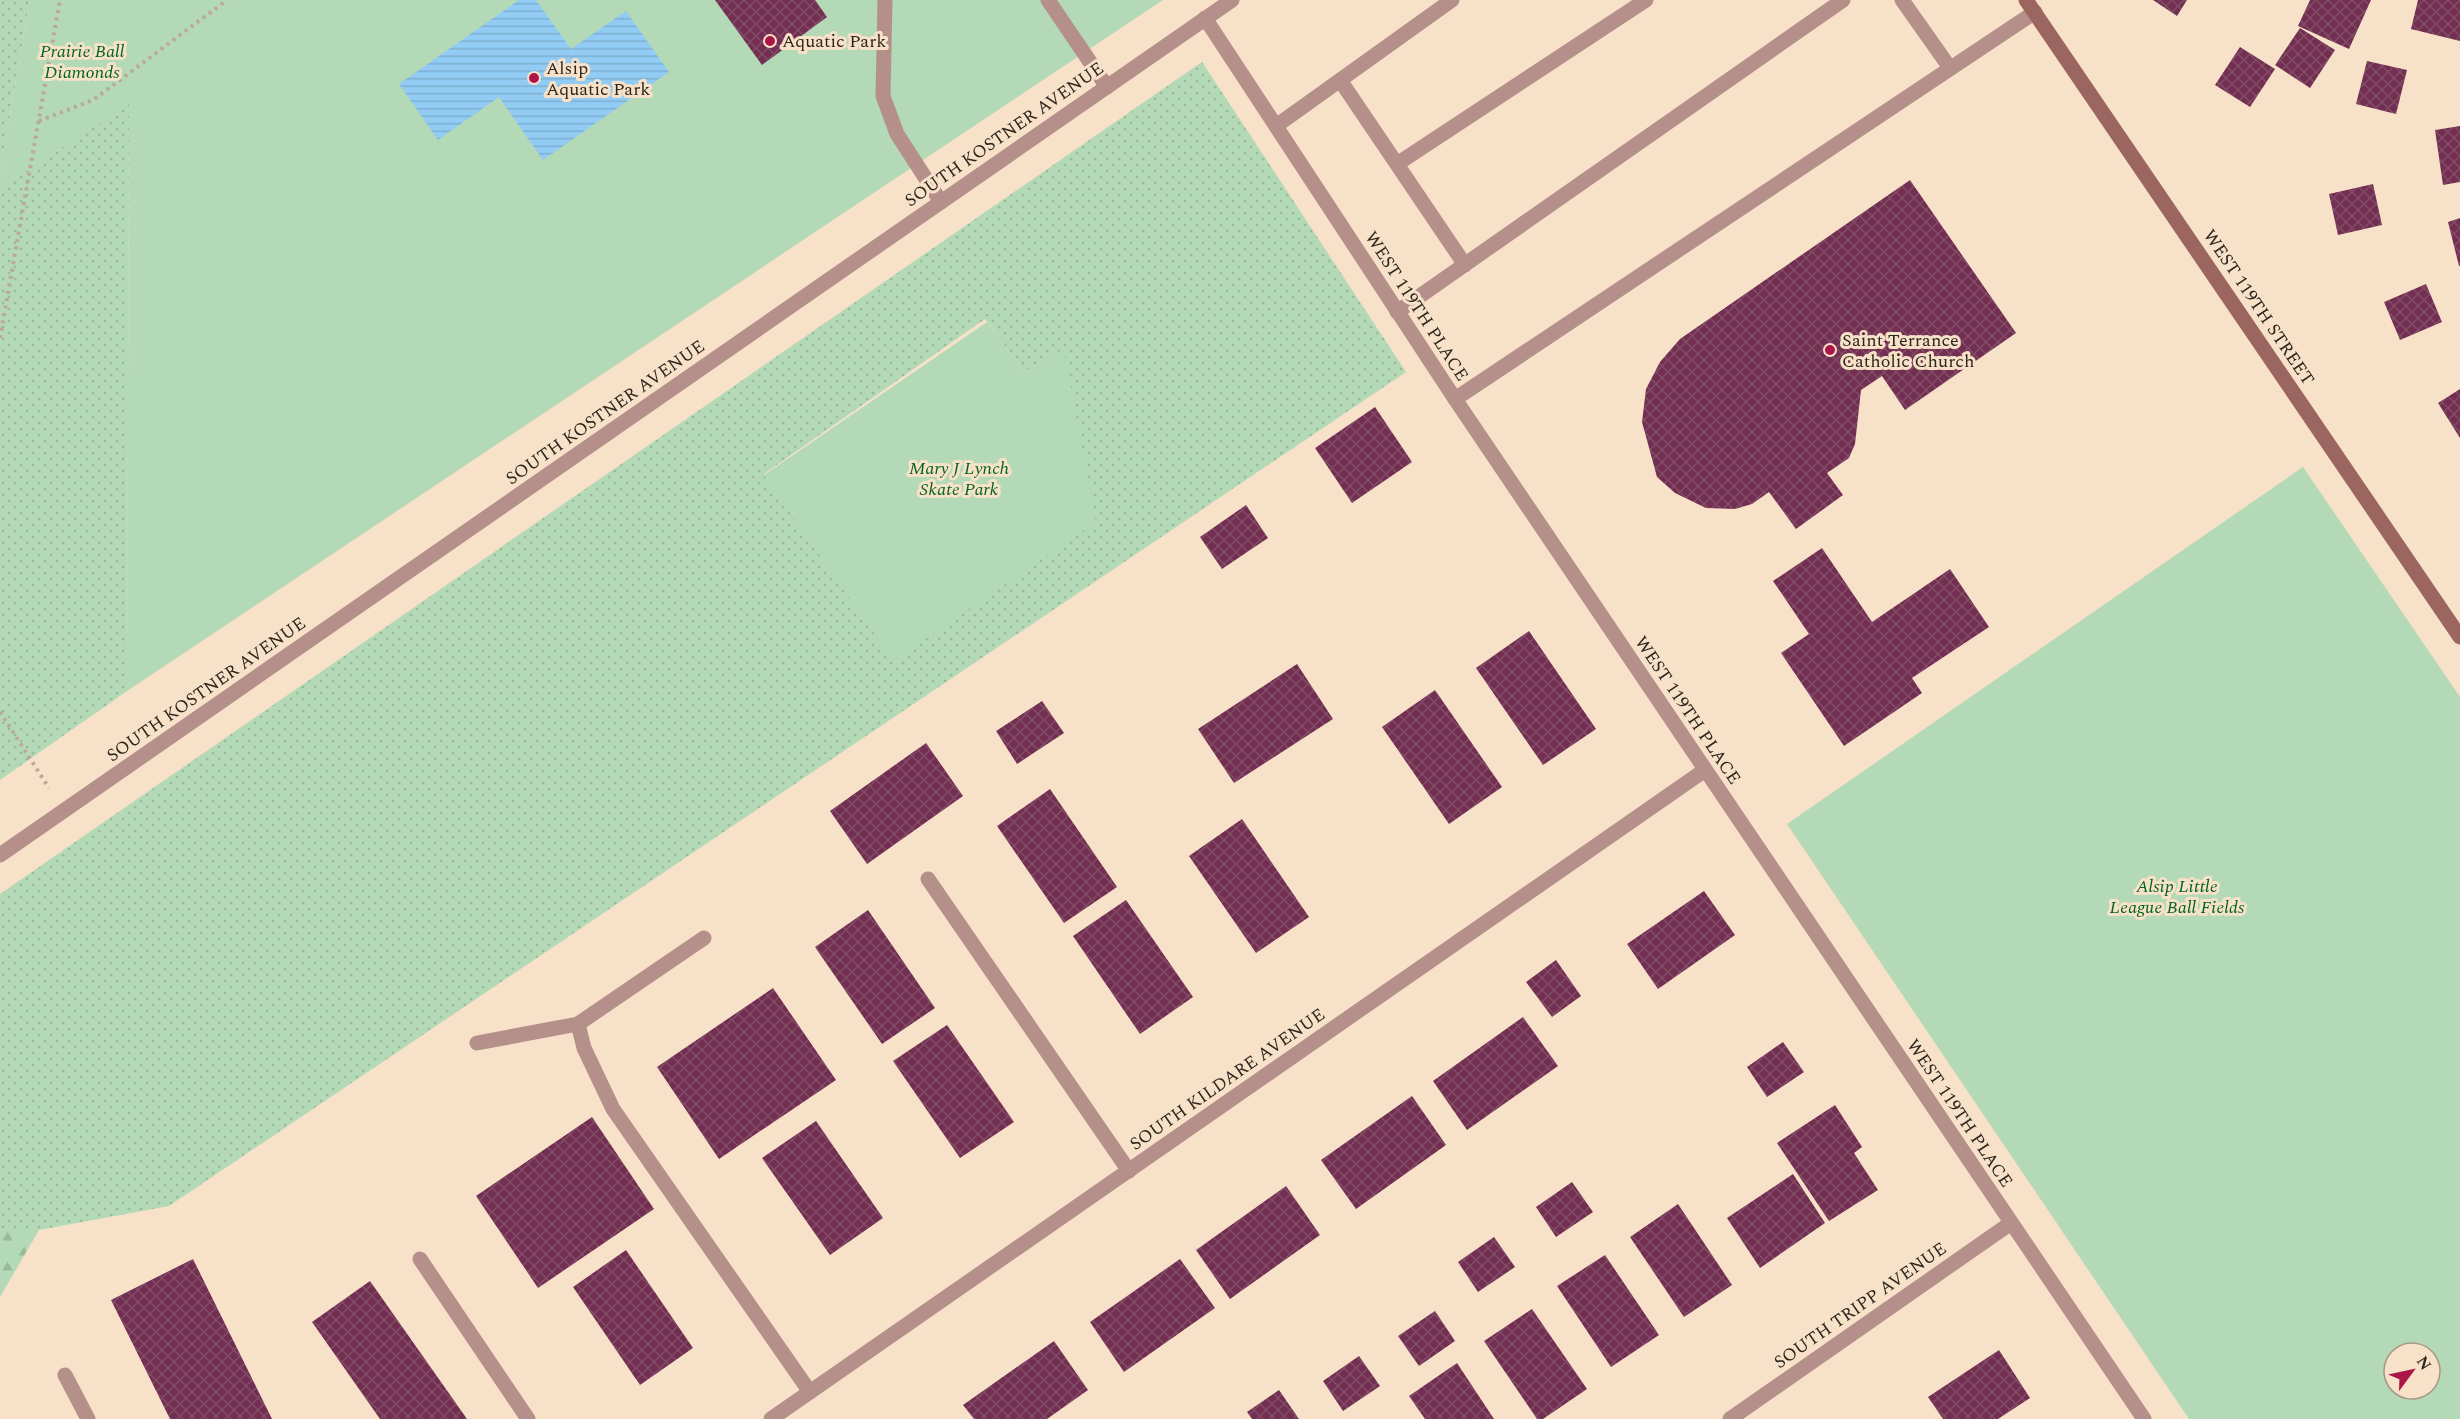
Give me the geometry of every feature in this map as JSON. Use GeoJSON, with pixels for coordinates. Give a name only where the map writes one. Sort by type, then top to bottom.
{"type":"FeatureCollection","features":[{"type":"Feature","properties":{"kind":"street"},"geometry":{"type":"LineString","coordinates":[[885,0],[883,96],[897,134],[941,202]]}},
{"type":"Feature","properties":{"kind":"street"},"geometry":{"type":"LineString","coordinates":[[1048,0],[1107,87]]}},
{"type":"Feature","properties":{"kind":"street","name":"SOUTH KOSTNER AVENUE"},"geometry":{"type":"LineString","coordinates":[[0,855],[1232,0]]}},
{"type":"Feature","properties":{"kind":"street"},"geometry":{"type":"LineString","coordinates":[[1276,126],[1452,0]]}},
{"type":"Feature","properties":{"kind":"street"},"geometry":{"type":"LineString","coordinates":[[1398,164],[1646,0]]}},
{"type":"Feature","properties":{"kind":"street"},"geometry":{"type":"LineString","coordinates":[[1397,312],[1843,0]]}},
{"type":"Feature","properties":{"kind":"street"},"geometry":{"type":"LineString","coordinates":[[1902,0],[1950,68]]}},
{"type":"Feature","properties":{"kind":"street"},"geometry":{"type":"LineString","coordinates":[[1455,399],[1950,68],[2030,6]]}},
{"type":"Feature","properties":{"kind":"street","name":"WEST 119TH STREET"},"geometry":{"type":"LineString","coordinates":[[2030,6],[2460,637]]}},
{"type":"Feature","properties":{"kind":"street","name":"WEST 119TH PLACE"},"geometry":{"type":"LineString","coordinates":[[1205,18],[1455,399],[2144,1419]]}},
{"type":"Feature","properties":{"kind":"street"},"geometry":{"type":"LineString","coordinates":[[1340,80],[1465,265]]}},
{"type":"Feature","properties":{"kind":"street","name":"SOUTH KILDARE AVENUE"},"geometry":{"type":"LineString","coordinates":[[771,1419],[1705,770]]}},
{"type":"Feature","properties":{"kind":"street"},"geometry":{"type":"LineString","coordinates":[[928,879],[1129,1171]]}},
{"type":"Feature","properties":{"kind":"street"},"geometry":{"type":"LineString","coordinates":[[477,1043],[578,1024],[704,938]]}},
{"type":"Feature","properties":{"kind":"street"},"geometry":{"type":"LineString","coordinates":[[578,1024],[584,1048],[613,1110],[810,1392]]}},
{"type":"Feature","properties":{"kind":"street","name":"SOUTH TRIPP AVENUE"},"geometry":{"type":"LineString","coordinates":[[1730,1419],[2011,1223]]}},
{"type":"Feature","properties":{"kind":"street"},"geometry":{"type":"LineString","coordinates":[[420,1259],[528,1419]]}},
{"type":"Feature","properties":{"kind":"street"},"geometry":{"type":"LineString","coordinates":[[65,1375],[88,1419]]}},
{"type":"Feature","properties":{"kind":"path"},"geometry":{"type":"LineString","coordinates":[[0,338],[60,0]]}},
{"type":"Feature","properties":{"kind":"path"},"geometry":{"type":"LineString","coordinates":[[38,122],[93,100],[227,0]]}},
{"type":"Feature","properties":{"kind":"path"},"geometry":{"type":"LineString","coordinates":[[0,712],[64,811]]}},
{"type":"Feature","properties":{"kind":"green space"},"geometry":{"type":"Polygon","coordinates":[[[0,0],[30,0],[0,173],[0,0]]]}},
{"type":"Feature","properties":{"kind":"green space","name":"Aquatic Park"},"geometry":{"type":"Polygon","coordinates":[[[30,0],[1163,0],[127,691],[129,104],[0,188],[0,173],[30,0]]]}},
{"type":"Feature","properties":{"kind":"green space"},"geometry":{"type":"Polygon","coordinates":[[[1202,62],[1406,372],[169,1206],[39,1230],[0,1230],[0,894],[1202,62]],[[985,319],[764,474],[893,660],[1063,350],[1024,372],[985,319]]]}},
{"type":"Feature","properties":{"kind":"green space"},"geometry":{"type":"Polygon","coordinates":[[[129,103],[127,691],[0,780],[0,188],[129,103]]]}},
{"type":"Feature","properties":{"kind":"green space","name":"Mary J Lynch Skate Park"},"geometry":{"type":"Polygon","coordinates":[[[987,322],[1024,372],[1064,349],[1096,522],[893,661],[764,475],[987,322]]]}},
{"type":"Feature","properties":{"kind":"green space","name":"Alsip Little League Ball Fields"},"geometry":{"type":"Polygon","coordinates":[[[2303,467],[2460,697],[2460,1419],[2189,1419],[1787,824],[2303,467]]]}},
{"type":"Feature","properties":{"kind":"green space"},"geometry":{"type":"Polygon","coordinates":[[[0,1230],[39,1230],[0,1297],[0,1230]]]}},
{"type":"Feature","properties":{"kind":"water","name":"Alsip Aquatic Park"},"geometry":{"type":"Polygon","coordinates":[[[519,0],[536,0],[571,49],[626,11],[669,72],[543,160],[499,97],[438,140],[399,84],[519,0]]]}},
{"type":"Feature","properties":{"kind":"building","name":"Aquatic Park"},"geometry":{"type":"Polygon","coordinates":[[[715,0],[815,0],[827,17],[762,65],[715,0]]]}},
{"type":"Feature","properties":{"kind":"building"},"geometry":{"type":"Polygon","coordinates":[[[2153,0],[2187,0],[2177,16],[2153,0]]]}},
{"type":"Feature","properties":{"kind":"building"},"geometry":{"type":"Polygon","coordinates":[[[2310,0],[2371,0],[2349,49],[2298,26],[2310,0]]]}},
{"type":"Feature","properties":{"kind":"building"},"geometry":{"type":"Polygon","coordinates":[[[2418,0],[2460,0],[2460,41],[2411,29],[2418,0]]]}},
{"type":"Feature","properties":{"kind":"building"},"geometry":{"type":"Polygon","coordinates":[[[2300,28],[2335,50],[2310,88],[2275,65],[2300,28]]]}},
{"type":"Feature","properties":{"kind":"building"},"geometry":{"type":"Polygon","coordinates":[[[2240,47],[2275,69],[2250,107],[2215,85],[2240,47]]]}},
{"type":"Feature","properties":{"kind":"building"},"geometry":{"type":"Polygon","coordinates":[[[2367,61],[2407,70],[2396,114],[2356,104],[2367,61]]]}},
{"type":"Feature","properties":{"kind":"building"},"geometry":{"type":"Polygon","coordinates":[[[2460,126],[2460,182],[2443,185],[2435,130],[2460,126]]]}},
{"type":"Feature","properties":{"kind":"building","name":"Saint Terrance Catholic Church"},"geometry":{"type":"Polygon","coordinates":[[[1910,180],[2016,333],[1905,410],[1882,376],[1861,390],[1855,444],[1849,458],[1827,473],[1843,495],[1796,529],[1769,492],[1752,504],[1735,509],[1706,508],[1675,493],[1657,477],[1642,422],[1646,389],[1660,362],[1680,339],[1910,180]]]}},
{"type":"Feature","properties":{"kind":"building"},"geometry":{"type":"Polygon","coordinates":[[[2373,184],[2382,225],[2338,235],[2329,194],[2373,184]]]}},
{"type":"Feature","properties":{"kind":"building"},"geometry":{"type":"Polygon","coordinates":[[[2460,218],[2460,266],[2459,266],[2448,222],[2460,218]]]}},
{"type":"Feature","properties":{"kind":"building"},"geometry":{"type":"Polygon","coordinates":[[[2426,284],[2442,322],[2400,340],[2384,302],[2426,284]]]}},
{"type":"Feature","properties":{"kind":"building"},"geometry":{"type":"Polygon","coordinates":[[[2460,389],[2460,438],[2438,403],[2460,389]]]}},
{"type":"Feature","properties":{"kind":"building"},"geometry":{"type":"Polygon","coordinates":[[[1375,407],[1412,462],[1352,503],[1315,448],[1375,407]]]}},
{"type":"Feature","properties":{"kind":"building"},"geometry":{"type":"Polygon","coordinates":[[[1246,505],[1268,538],[1222,569],[1200,537],[1246,505]]]}},
{"type":"Feature","properties":{"kind":"building"},"geometry":{"type":"Polygon","coordinates":[[[1822,548],[1872,622],[1950,569],[1989,627],[1912,678],[1922,693],[1844,746],[1781,653],[1809,634],[1773,581],[1822,548]]]}},
{"type":"Feature","properties":{"kind":"building"},"geometry":{"type":"Polygon","coordinates":[[[1529,631],[1596,729],[1543,765],[1476,668],[1529,631]]]}},
{"type":"Feature","properties":{"kind":"building"},"geometry":{"type":"Polygon","coordinates":[[[1297,664],[1333,719],[1234,783],[1198,729],[1297,664]]]}},
{"type":"Feature","properties":{"kind":"building"},"geometry":{"type":"Polygon","coordinates":[[[1435,690],[1502,787],[1449,824],[1382,727],[1435,690]]]}},
{"type":"Feature","properties":{"kind":"building"},"geometry":{"type":"Polygon","coordinates":[[[1042,701],[1064,733],[1017,764],[996,731],[1042,701]]]}},
{"type":"Feature","properties":{"kind":"building"},"geometry":{"type":"Polygon","coordinates":[[[926,743],[963,796],[867,864],[830,811],[926,743]]]}},
{"type":"Feature","properties":{"kind":"building"},"geometry":{"type":"Polygon","coordinates":[[[1050,789],[1117,887],[1064,923],[997,826],[1050,789]]]}},
{"type":"Feature","properties":{"kind":"building"},"geometry":{"type":"Polygon","coordinates":[[[1242,819],[1309,917],[1256,953],[1189,856],[1242,819]]]}},
{"type":"Feature","properties":{"kind":"building"},"geometry":{"type":"Polygon","coordinates":[[[1704,891],[1735,935],[1658,989],[1627,944],[1704,891]]]}},
{"type":"Feature","properties":{"kind":"building"},"geometry":{"type":"Polygon","coordinates":[[[1126,900],[1193,997],[1140,1034],[1073,936],[1126,900]]]}},
{"type":"Feature","properties":{"kind":"building"},"geometry":{"type":"Polygon","coordinates":[[[868,910],[935,1008],[882,1044],[815,947],[868,910]]]}},
{"type":"Feature","properties":{"kind":"building"},"geometry":{"type":"Polygon","coordinates":[[[1556,960],[1581,996],[1552,1017],[1526,982],[1556,960]]]}},
{"type":"Feature","properties":{"kind":"building"},"geometry":{"type":"Polygon","coordinates":[[[773,988],[836,1080],[719,1159],[657,1067],[773,988]]]}},
{"type":"Feature","properties":{"kind":"building"},"geometry":{"type":"Polygon","coordinates":[[[1523,1017],[1558,1066],[1467,1130],[1433,1081],[1523,1017]]]}},
{"type":"Feature","properties":{"kind":"building"},"geometry":{"type":"Polygon","coordinates":[[[947,1025],[1014,1122],[960,1158],[893,1061],[947,1025]]]}},
{"type":"Feature","properties":{"kind":"building"},"geometry":{"type":"Polygon","coordinates":[[[1783,1042],[1804,1072],[1767,1097],[1747,1067],[1783,1042]]]}},
{"type":"Feature","properties":{"kind":"building"},"geometry":{"type":"Polygon","coordinates":[[[1412,1096],[1446,1145],[1356,1209],[1321,1160],[1412,1096]]]}},
{"type":"Feature","properties":{"kind":"building"},"geometry":{"type":"Polygon","coordinates":[[[1835,1105],[1862,1147],[1854,1153],[1878,1190],[1829,1221],[1777,1143],[1835,1105]]]}},
{"type":"Feature","properties":{"kind":"building"},"geometry":{"type":"Polygon","coordinates":[[[592,1117],[654,1209],[538,1288],[476,1196],[592,1117]]]}},
{"type":"Feature","properties":{"kind":"building"},"geometry":{"type":"Polygon","coordinates":[[[816,1121],[883,1218],[830,1255],[762,1158],[816,1121]]]}},
{"type":"Feature","properties":{"kind":"building"},"geometry":{"type":"Polygon","coordinates":[[[1793,1174],[1825,1223],[1760,1268],[1727,1218],[1793,1174]]]}},
{"type":"Feature","properties":{"kind":"building"},"geometry":{"type":"Polygon","coordinates":[[[1572,1182],[1593,1212],[1556,1237],[1536,1207],[1572,1182]]]}},
{"type":"Feature","properties":{"kind":"building"},"geometry":{"type":"Polygon","coordinates":[[[1286,1186],[1320,1235],[1230,1299],[1196,1250],[1286,1186]]]}},
{"type":"Feature","properties":{"kind":"building"},"geometry":{"type":"Polygon","coordinates":[[[1678,1204],[1732,1285],[1684,1317],[1630,1237],[1678,1204]]]}},
{"type":"Feature","properties":{"kind":"building"},"geometry":{"type":"Polygon","coordinates":[[[1494,1237],[1515,1267],[1478,1292],[1458,1262],[1494,1237]]]}},
{"type":"Feature","properties":{"kind":"building"},"geometry":{"type":"Polygon","coordinates":[[[626,1250],[693,1348],[640,1385],[573,1287],[626,1250]]]}},
{"type":"Feature","properties":{"kind":"building"},"geometry":{"type":"Polygon","coordinates":[[[1605,1255],[1659,1335],[1611,1367],[1557,1286],[1605,1255]]]}},
{"type":"Feature","properties":{"kind":"building"},"geometry":{"type":"Polygon","coordinates":[[[193,1259],[272,1419],[170,1419],[111,1300],[193,1259]]]}},
{"type":"Feature","properties":{"kind":"building"},"geometry":{"type":"Polygon","coordinates":[[[1180,1259],[1215,1308],[1124,1372],[1090,1322],[1180,1259]]]}},
{"type":"Feature","properties":{"kind":"building"},"geometry":{"type":"Polygon","coordinates":[[[370,1281],[467,1419],[380,1419],[312,1322],[370,1281]]]}},
{"type":"Feature","properties":{"kind":"building"},"geometry":{"type":"Polygon","coordinates":[[[1532,1309],[1587,1389],[1543,1419],[1537,1419],[1484,1341],[1532,1309]]]}},
{"type":"Feature","properties":{"kind":"building"},"geometry":{"type":"Polygon","coordinates":[[[1435,1311],[1455,1341],[1419,1366],[1398,1336],[1435,1311]]]}},
{"type":"Feature","properties":{"kind":"building"},"geometry":{"type":"Polygon","coordinates":[[[1054,1341],[1088,1390],[1047,1419],[974,1419],[963,1405],[1054,1341]]]}},
{"type":"Feature","properties":{"kind":"building"},"geometry":{"type":"Polygon","coordinates":[[[1999,1350],[2030,1398],[1998,1419],[1943,1419],[1928,1397],[1999,1350]]]}},
{"type":"Feature","properties":{"kind":"building"},"geometry":{"type":"Polygon","coordinates":[[[1359,1356],[1380,1386],[1343,1411],[1323,1381],[1359,1356]]]}},
{"type":"Feature","properties":{"kind":"building"},"geometry":{"type":"Polygon","coordinates":[[[1457,1363],[1494,1419],[1425,1419],[1409,1396],[1457,1363]]]}},
{"type":"Feature","properties":{"kind":"building"},"geometry":{"type":"Polygon","coordinates":[[[1279,1390],[1299,1419],[1252,1419],[1247,1412],[1279,1390]]]}},
{"type":"Feature","properties":{"kind":"place","name":"Aquatic Park"},"geometry":{"type":"Point","coordinates":[770,41]}},
{"type":"Feature","properties":{"kind":"place","name":"Alsip Aquatic Park"},"geometry":{"type":"Point","coordinates":[534,78]}},
{"type":"Feature","properties":{"kind":"place","name":"Saint Terrance Catholic Church"},"geometry":{"type":"Point","coordinates":[1830,350]}},
{"type":"Feature","properties":{"kind":"park label","name":"Prairie Ball Diamonds"},"geometry":{"type":"Point","coordinates":[82,61]}}]}
